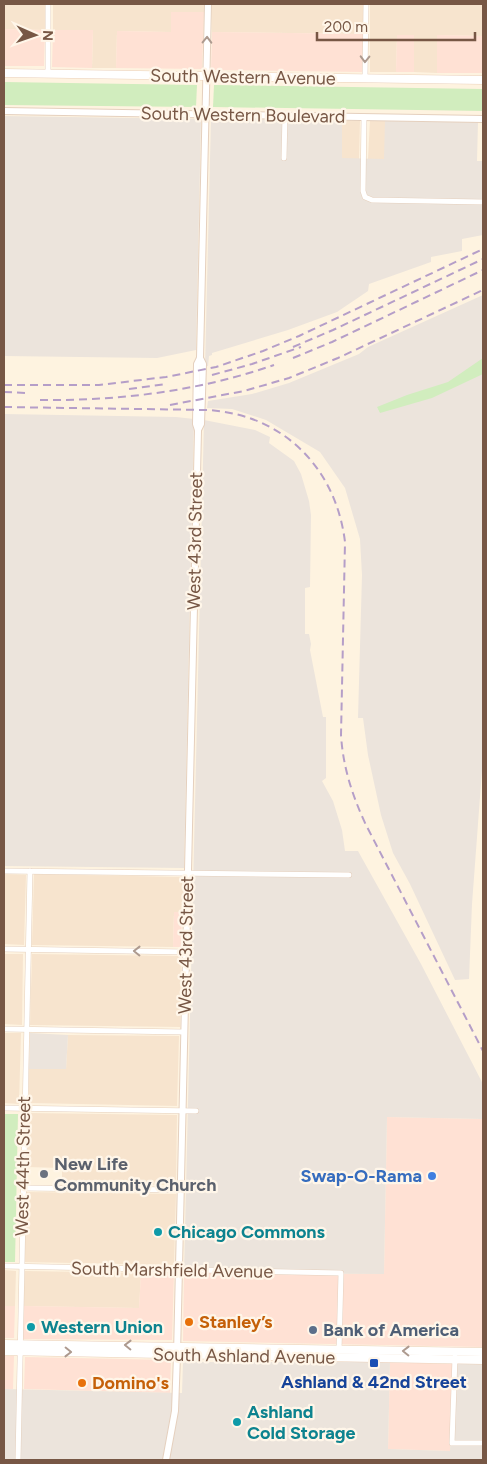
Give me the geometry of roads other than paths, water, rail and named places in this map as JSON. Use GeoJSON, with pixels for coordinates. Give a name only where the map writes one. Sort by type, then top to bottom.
{"type":"FeatureCollection","features":[{"type":"Feature","properties":{"kind":"main road","name":"South Western Avenue"},"geometry":{"type":"LineString","coordinates":[[4,73],[483,80]]}},
{"type":"Feature","properties":{"kind":"main road","name":"South Ashland Avenue"},"geometry":{"type":"LineString","coordinates":[[4,1344],[20,1348]]}},
{"type":"Feature","properties":{"kind":"main road","name":"South Ashland Avenue"},"geometry":{"type":"LineString","coordinates":[[4,1351],[20,1348],[339,1353],[455,1356],[483,1360]]}},
{"type":"Feature","properties":{"kind":"main road","name":"South Ashland Avenue"},"geometry":{"type":"LineString","coordinates":[[455,1356],[483,1352]]}},
{"type":"Feature","properties":{"kind":"street"},"geometry":{"type":"LineString","coordinates":[[48,4],[48,74]]}},
{"type":"Feature","properties":{"kind":"street","name":"West 43rd Street"},"geometry":{"type":"LineString","coordinates":[[166,1460],[175,1411],[177,1350],[198,430],[201,424],[203,364],[200,358],[208,4]]}},
{"type":"Feature","properties":{"kind":"street"},"geometry":{"type":"LineString","coordinates":[[365,78],[366,4]]}},
{"type":"Feature","properties":{"kind":"street","name":"South Western Boulevard"},"geometry":{"type":"LineString","coordinates":[[4,110],[483,119]]}},
{"type":"Feature","properties":{"kind":"street"},"geometry":{"type":"LineString","coordinates":[[284,158],[285,115]]}},
{"type":"Feature","properties":{"kind":"street"},"geometry":{"type":"LineString","coordinates":[[364,117],[362,191],[365,197],[372,200],[483,202]]}},
{"type":"Feature","properties":{"kind":"street"},"geometry":{"type":"LineString","coordinates":[[4,871],[349,875]]}},
{"type":"Feature","properties":{"kind":"street","name":"West 44th Street"},"geometry":{"type":"LineString","coordinates":[[18,1460],[30,871]]}},
{"type":"Feature","properties":{"kind":"street"},"geometry":{"type":"LineString","coordinates":[[4,950],[186,952]]}},
{"type":"Feature","properties":{"kind":"street"},"geometry":{"type":"LineString","coordinates":[[4,1029],[184,1032]]}},
{"type":"Feature","properties":{"kind":"street"},"geometry":{"type":"LineString","coordinates":[[4,1108],[196,1111]]}},
{"type":"Feature","properties":{"kind":"street"},"geometry":{"type":"LineString","coordinates":[[23,1188],[181,1190]]}},
{"type":"Feature","properties":{"kind":"street","name":"South Marshfield Avenue"},"geometry":{"type":"LineString","coordinates":[[4,1266],[341,1273],[339,1353]]}},
{"type":"Feature","properties":{"kind":"street"},"geometry":{"type":"LineString","coordinates":[[455,1356],[452,1442],[483,1443]]}},
{"type":"Feature","properties":{"kind":"railway"},"geometry":{"type":"LineString","coordinates":[[4,385],[99,385],[166,377],[216,367],[299,336],[483,249]]}},
{"type":"Feature","properties":{"kind":"railway"},"geometry":{"type":"LineString","coordinates":[[293,347],[483,259]]}},
{"type":"Feature","properties":{"kind":"railway"},"geometry":{"type":"LineString","coordinates":[[293,358],[332,342],[483,270]]}},
{"type":"Feature","properties":{"kind":"railway"},"geometry":{"type":"LineString","coordinates":[[170,405],[244,391],[289,378],[338,358],[483,290]]}},
{"type":"Feature","properties":{"kind":"railway"},"geometry":{"type":"LineString","coordinates":[[212,375],[252,364],[301,347]]}},
{"type":"Feature","properties":{"kind":"railway"},"geometry":{"type":"LineString","coordinates":[[40,400],[100,399],[159,393],[217,382],[274,365]]}},
{"type":"Feature","properties":{"kind":"railway"},"geometry":{"type":"LineString","coordinates":[[129,389],[166,384]]}},
{"type":"Feature","properties":{"kind":"railway"},"geometry":{"type":"LineString","coordinates":[[4,392],[26,393]]}},
{"type":"Feature","properties":{"kind":"railway"},"geometry":{"type":"LineString","coordinates":[[4,407],[207,410],[234,414],[259,422],[282,434],[301,450],[317,469],[330,491],[340,515],[345,542],[341,735],[349,781],[366,825],[483,1051]]}},
{"type":"Feature","properties":{"kind":"place","name":"New Life Community Church"},"geometry":{"type":"Point","coordinates":[44,1174]}},
{"type":"Feature","properties":{"kind":"place","name":"Swap-O-Rama"},"geometry":{"type":"Point","coordinates":[432,1176]}},
{"type":"Feature","properties":{"kind":"place","name":"Chicago Commons"},"geometry":{"type":"Point","coordinates":[158,1232]}},
{"type":"Feature","properties":{"kind":"place","name":"Stanley’s"},"geometry":{"type":"Point","coordinates":[189,1322]}},
{"type":"Feature","properties":{"kind":"place","name":"Western Union"},"geometry":{"type":"Point","coordinates":[31,1327]}},
{"type":"Feature","properties":{"kind":"place","name":"Bank of America"},"geometry":{"type":"Point","coordinates":[313,1330]}},
{"type":"Feature","properties":{"kind":"place","name":"Ashland & 42nd Street"},"geometry":{"type":"Point","coordinates":[374,1363]}},
{"type":"Feature","properties":{"kind":"place","name":"Domino's"},"geometry":{"type":"Point","coordinates":[82,1383]}},
{"type":"Feature","properties":{"kind":"place","name":"Ashland Cold Storage"},"geometry":{"type":"Point","coordinates":[237,1422]}}]}
